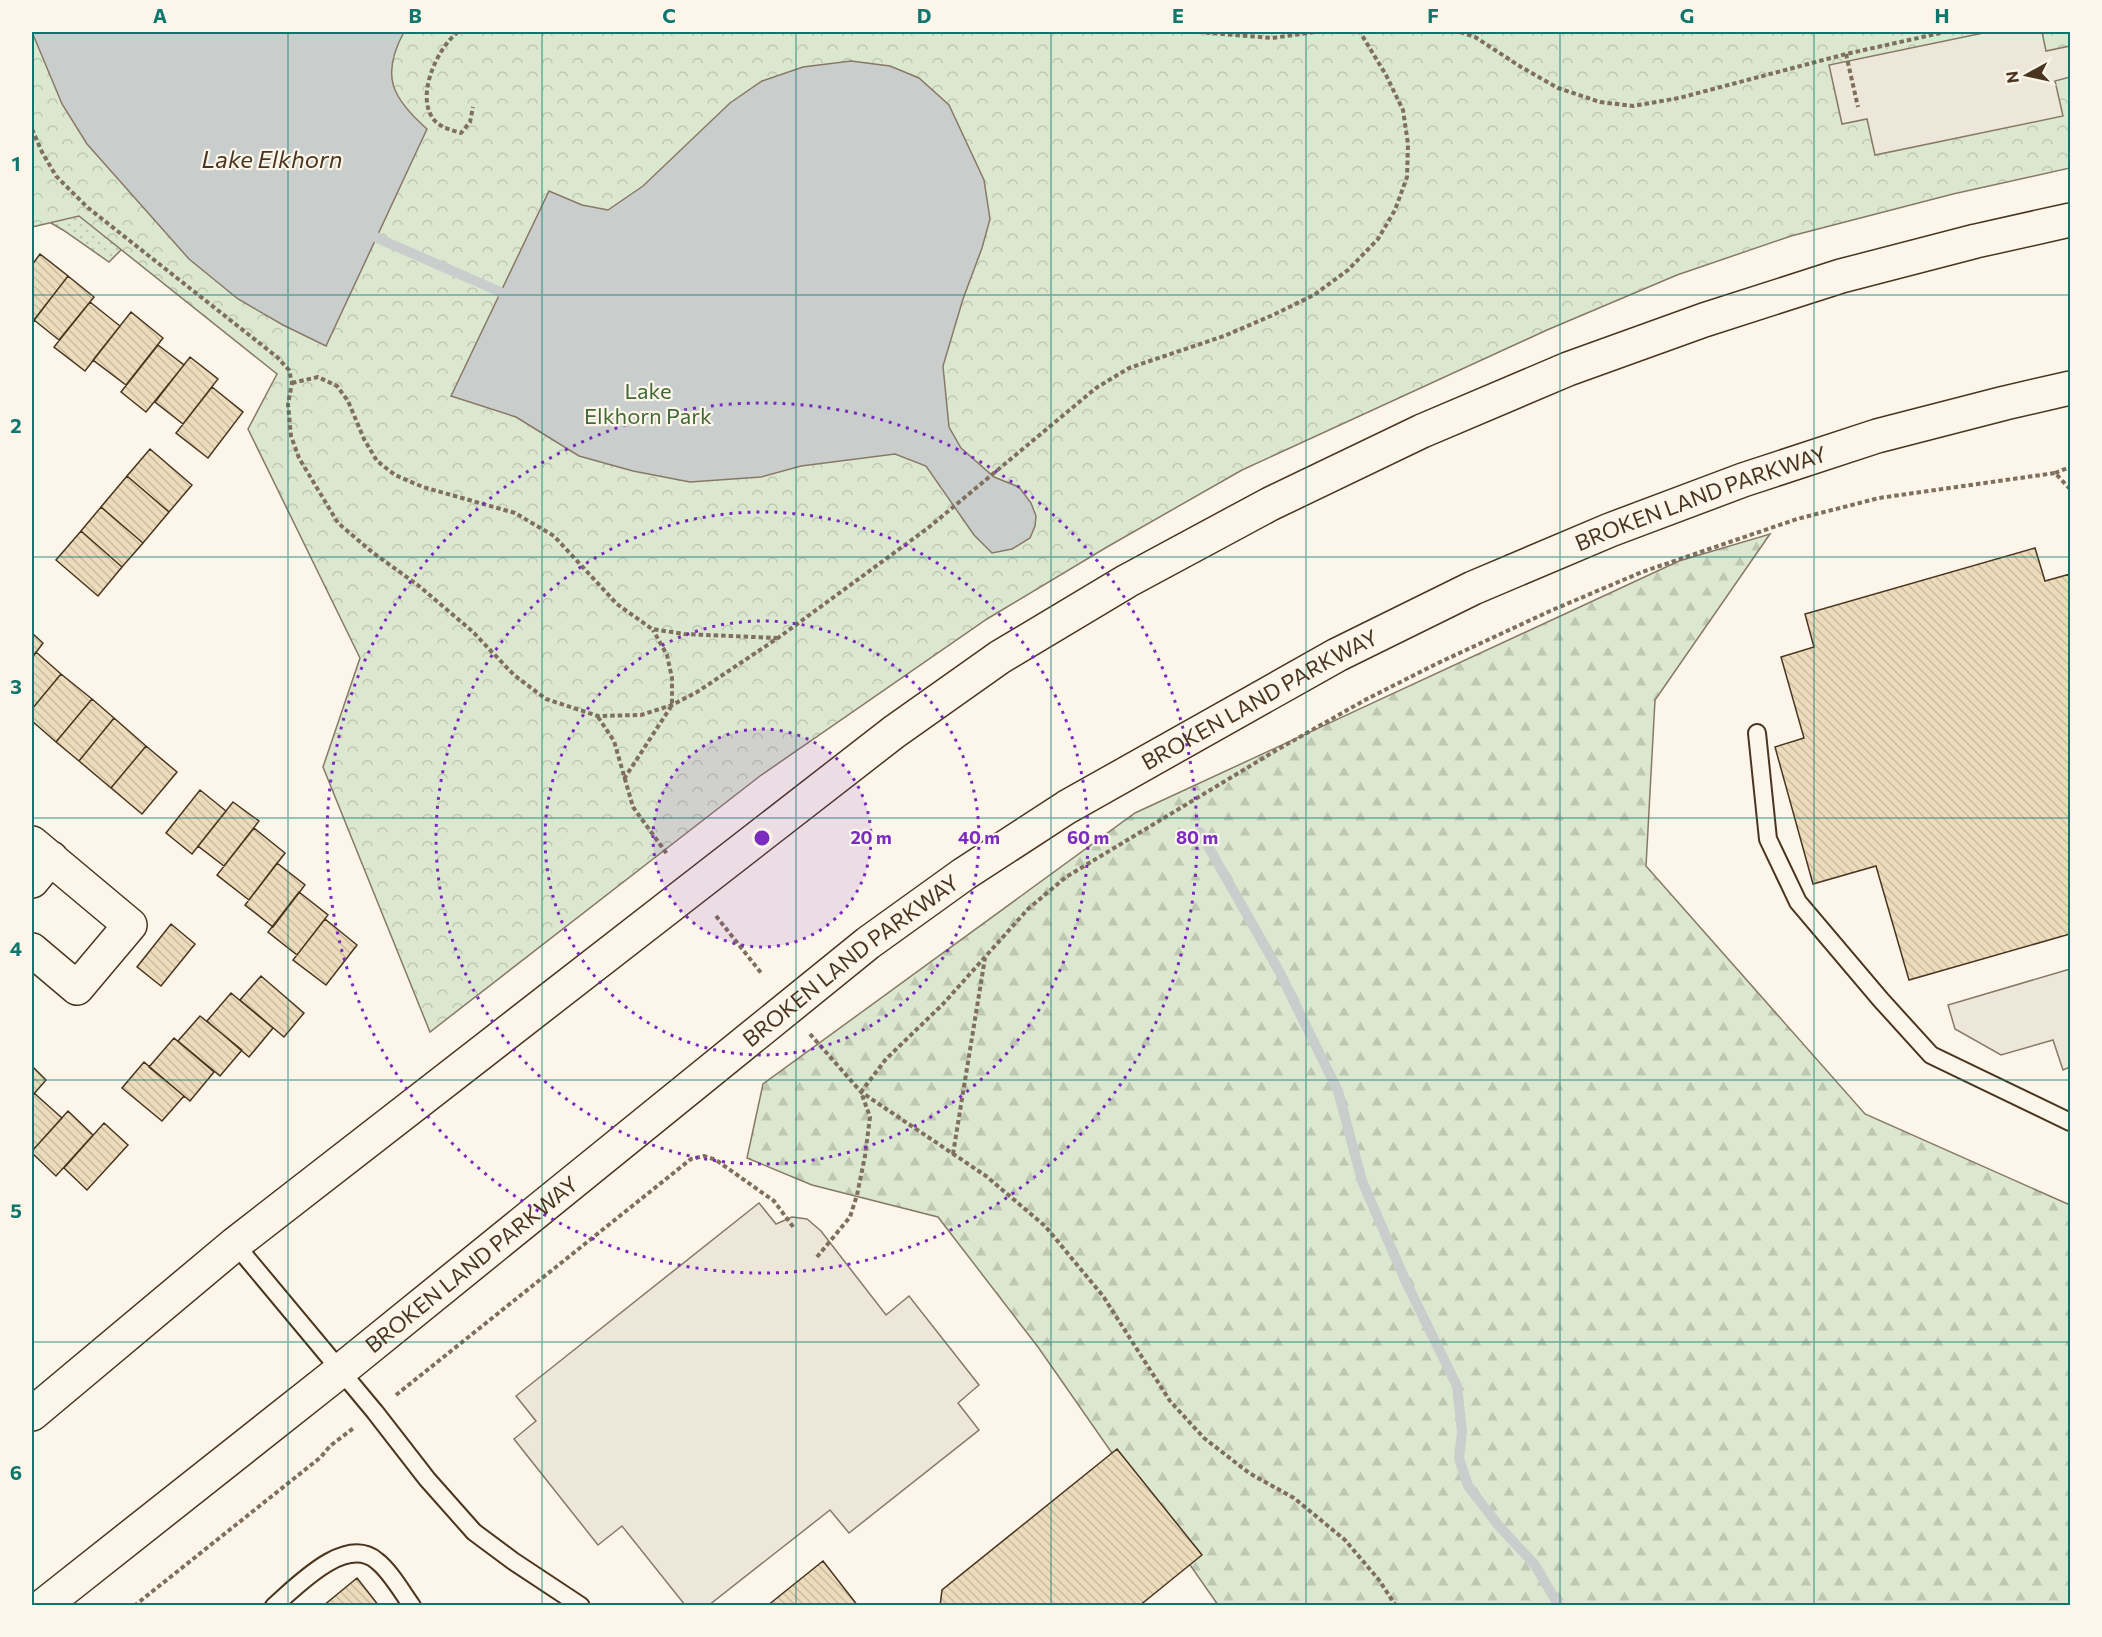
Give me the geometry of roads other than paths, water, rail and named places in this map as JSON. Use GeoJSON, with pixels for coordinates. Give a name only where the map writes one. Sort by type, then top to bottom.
{"type":"FeatureCollection","features":[{"type":"Feature","properties":{"kind":"main road"},"geometry":{"type":"LineString","coordinates":[[32,1414],[235,1244],[894,732],[1000,657],[1127,581],[1320,479],[1422,431],[1568,369],[1704,320],[1841,276],[1976,241],[2070,220]]}},
{"type":"Feature","properties":{"kind":"main road","name":"BROKEN LAND PARKWAY"},"geometry":{"type":"LineString","coordinates":[[43,1605],[340,1371],[868,943],[963,874],[1067,807],[1337,655],[1473,588],[1610,530],[1743,480],[1877,436],[2070,388]]}},
{"type":"Feature","properties":{"kind":"main road"},"geometry":{"type":"LineString","coordinates":[[32,950],[77,988],[129,925],[38,860]]}},
{"type":"Feature","properties":{"kind":"lane"},"geometry":{"type":"LineString","coordinates":[[1757,733],[1768,839],[1798,902],[1931,1055],[2070,1122]]}},
{"type":"Feature","properties":{"kind":"lane"},"geometry":{"type":"LineString","coordinates":[[235,1244],[375,1412],[427,1479],[474,1532],[513,1561],[582,1605]]}},
{"type":"Feature","properties":{"kind":"lane"},"geometry":{"type":"LineString","coordinates":[[274,1605],[330,1561],[341,1555],[354,1553],[368,1555],[378,1561],[412,1605]]}},
{"type":"Feature","properties":{"kind":"water","name":"Lake Elkhorn"},"geometry":{"type":"Polygon","coordinates":[[[32,32],[404,32],[393,61],[393,85],[405,107],[427,129],[326,346],[238,299],[189,259],[87,144],[62,104],[32,32]]]}},
{"type":"Feature","properties":{"kind":"water"},"geometry":{"type":"Polygon","coordinates":[[[851,61],[890,66],[919,78],[949,105],[984,180],[990,219],[943,366],[949,427],[961,448],[994,477],[1019,487],[1031,503],[1036,516],[1030,538],[1012,549],[992,553],[974,535],[926,466],[895,454],[801,466],[761,477],[690,482],[633,471],[579,456],[516,417],[451,396],[549,191],[582,205],[608,210],[643,186],[730,103],[762,81],[803,67],[851,61]]]}},
{"type":"Feature","properties":{"kind":"waterway"},"geometry":{"type":"LineString","coordinates":[[366,229],[377,238],[512,297]]}},
{"type":"Feature","properties":{"kind":"waterway"},"geometry":{"type":"LineString","coordinates":[[1200,832],[1279,971],[1338,1091],[1362,1181],[1406,1282],[1457,1386],[1462,1432],[1459,1458],[1468,1486],[1499,1526],[1535,1565],[1559,1606]]}},
{"type":"Feature","properties":{"kind":"park label","name":"Lake Elkhorn Park"},"geometry":{"type":"Point","coordinates":[648,404]}}]}
